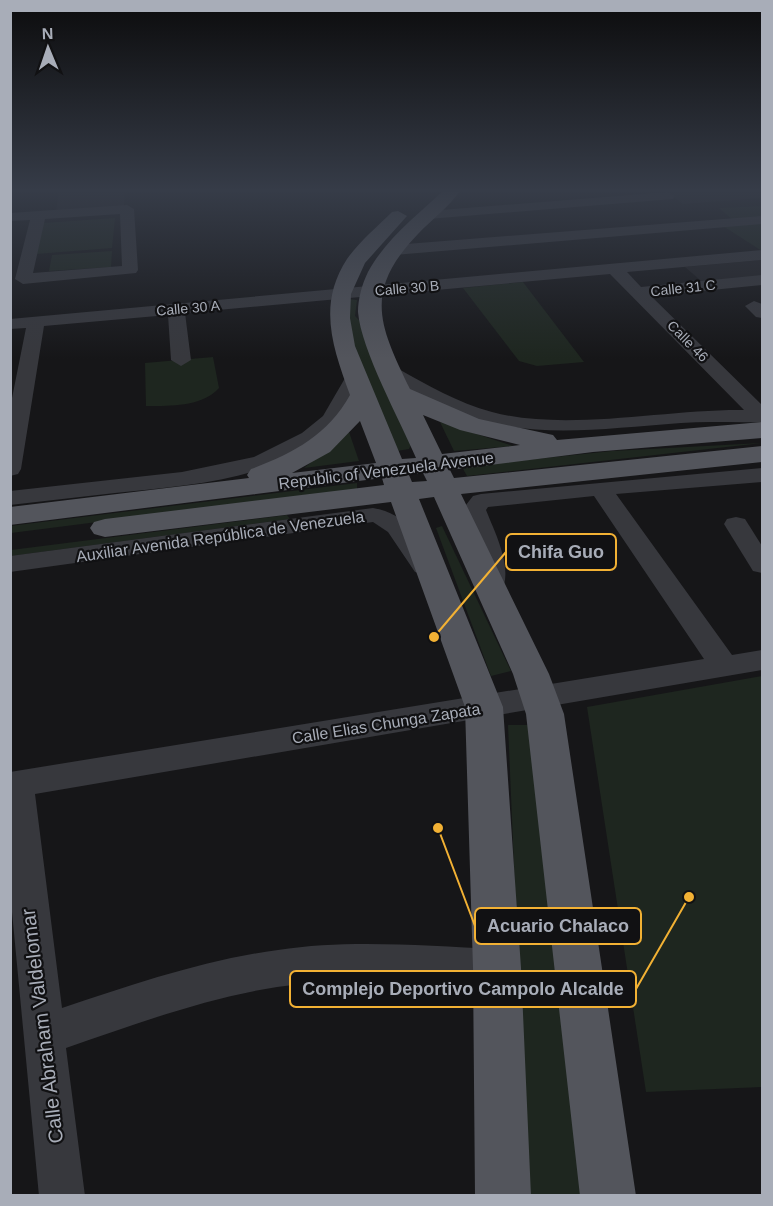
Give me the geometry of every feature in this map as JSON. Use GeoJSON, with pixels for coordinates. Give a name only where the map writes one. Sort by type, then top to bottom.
{"type":"FeatureCollection","features":[{"type":"Feature","properties":{"kind":"main road"},"geometry":{"type":"LineString","coordinates":[[366,247],[348,276],[341,294],[338,307],[341,334],[358,386],[436,577],[484,707],[497,968],[503,1196]]}},
{"type":"Feature","properties":{"kind":"main road"},"geometry":{"type":"LineString","coordinates":[[397,247],[378,271],[371,291],[370,318],[379,348],[491,588],[540,697],[545,714],[608,1196]]}},
{"type":"Feature","properties":{"kind":"main road"},"geometry":{"type":"LineString","coordinates":[[395,382],[420,405],[473,426],[532,439],[593,444]]}},
{"type":"Feature","properties":{"kind":"main road"},"geometry":{"type":"LineString","coordinates":[[189,494],[272,471],[316,449],[347,422],[358,386]]}},
{"type":"Feature","properties":{"kind":"main road","name":"Republic of Venezuela Avenue"},"geometry":{"type":"LineString","coordinates":[[438,475],[593,444],[762,420]]}},
{"type":"Feature","properties":{"kind":"main road","name":"Republic of Venezuela Avenue"},"geometry":{"type":"LineString","coordinates":[[10,539],[438,475],[762,454]]}},
{"type":"Feature","properties":{"kind":"main road","name":"Republic of Venezuela Avenue"},"geometry":{"type":"LineString","coordinates":[[10,516],[189,494],[396,480]]}},
{"type":"Feature","properties":{"kind":"street"},"geometry":{"type":"LineString","coordinates":[[31,247],[23,279],[130,270],[129,247]]}},
{"type":"Feature","properties":{"kind":"street"},"geometry":{"type":"LineString","coordinates":[[394,250],[427,247]]}},
{"type":"Feature","properties":{"kind":"street","name":"Calle 30 B"},"geometry":{"type":"LineString","coordinates":[[341,294],[761,255]]}},
{"type":"Feature","properties":{"kind":"street","name":"Calle 46"},"geometry":{"type":"LineString","coordinates":[[613,268],[762,420]]}},
{"type":"Feature","properties":{"kind":"street","name":"Calle 31 C"},"geometry":{"type":"LineString","coordinates":[[639,292],[762,280]]}},
{"type":"Feature","properties":{"kind":"street","name":"Calle 30 A"},"geometry":{"type":"LineString","coordinates":[[10,324],[341,294]]}},
{"type":"Feature","properties":{"kind":"street"},"geometry":{"type":"LineString","coordinates":[[176,309],[181,360]]}},
{"type":"Feature","properties":{"kind":"street"},"geometry":{"type":"LineString","coordinates":[[10,469],[36,322]]}},
{"type":"Feature","properties":{"kind":"street"},"geometry":{"type":"LineString","coordinates":[[395,382],[481,416],[526,424],[586,426],[683,417],[762,420]]}},
{"type":"Feature","properties":{"kind":"street"},"geometry":{"type":"LineString","coordinates":[[10,498],[200,476],[245,467],[277,455],[316,433],[358,386]]}},
{"type":"Feature","properties":{"kind":"street"},"geometry":{"type":"LineString","coordinates":[[491,588],[491,553],[474,516],[476,504],[497,499],[600,488],[762,475]]}},
{"type":"Feature","properties":{"kind":"street"},"geometry":{"type":"LineString","coordinates":[[600,488],[725,667]]}},
{"type":"Feature","properties":{"kind":"street","name":"Auxiliar Avenida República de Venezuela"},"geometry":{"type":"LineString","coordinates":[[10,564],[382,515],[394,521],[416,558],[436,577]]}},
{"type":"Feature","properties":{"kind":"street"},"geometry":{"type":"LineString","coordinates":[[736,524],[762,565]]}},
{"type":"Feature","properties":{"kind":"street","name":"Calle Elias Chunga Zapata"},"geometry":{"type":"LineString","coordinates":[[14,785],[762,660]]}},
{"type":"Feature","properties":{"kind":"street","name":"Calle Abraham Valdelomar"},"geometry":{"type":"LineString","coordinates":[[14,785],[62,1196]]}},
{"type":"Feature","properties":{"kind":"street"},"geometry":{"type":"LineString","coordinates":[[43,1035],[185,990],[278,968],[346,962],[497,968]]}},
{"type":"Feature","properties":{"kind":"shaded area"},"geometry":{"type":"Polygon","coordinates":[[[38,247],[112,247],[112,248],[36,254],[38,247]]]}},
{"type":"Feature","properties":{"kind":"shaded area"},"geometry":{"type":"Polygon","coordinates":[[[112,251],[111,267],[49,271],[52,255],[112,251]]]}},
{"type":"Feature","properties":{"kind":"shaded area"},"geometry":{"type":"Polygon","coordinates":[[[762,260],[762,281],[707,286],[685,267],[762,260]]]}},
{"type":"Feature","properties":{"kind":"shaded area"},"geometry":{"type":"Polygon","coordinates":[[[523,282],[584,362],[537,366],[519,361],[463,288],[523,282]]]}},
{"type":"Feature","properties":{"kind":"shaded area"},"geometry":{"type":"Polygon","coordinates":[[[349,299],[357,300],[355,316],[361,322],[411,445],[409,449],[397,451],[350,338],[349,299]]]}},
{"type":"Feature","properties":{"kind":"shaded area"},"geometry":{"type":"Polygon","coordinates":[[[213,357],[219,388],[212,394],[204,399],[185,404],[146,406],[145,363],[213,357]]]}},
{"type":"Feature","properties":{"kind":"shaded area"},"geometry":{"type":"Polygon","coordinates":[[[440,422],[513,446],[454,451],[440,422]]]}},
{"type":"Feature","properties":{"kind":"shaded area"},"geometry":{"type":"Polygon","coordinates":[[[349,432],[359,461],[304,468],[349,432]]]}},
{"type":"Feature","properties":{"kind":"shaded area"},"geometry":{"type":"Polygon","coordinates":[[[762,443],[467,476],[462,467],[612,451],[762,443]]]}},
{"type":"Feature","properties":{"kind":"shaded area"},"geometry":{"type":"Polygon","coordinates":[[[357,483],[357,489],[11,533],[10,526],[357,483]]]}},
{"type":"Feature","properties":{"kind":"shaded area"},"geometry":{"type":"Polygon","coordinates":[[[287,515],[290,519],[11,556],[11,550],[287,515]]]}},
{"type":"Feature","properties":{"kind":"shaded area"},"geometry":{"type":"Polygon","coordinates":[[[442,526],[511,671],[491,676],[436,528],[442,526]]]}},
{"type":"Feature","properties":{"kind":"shaded area"},"geometry":{"type":"Polygon","coordinates":[[[762,676],[762,1087],[646,1092],[587,707],[762,676]]]}},
{"type":"Feature","properties":{"kind":"shaded area"},"geometry":{"type":"Polygon","coordinates":[[[508,725],[529,725],[581,1195],[528,1195],[508,725]]]}},
{"type":"Feature","properties":{"kind":"place","name":"Chifa Guo"},"geometry":{"type":"Point","coordinates":[434,637]}},
{"type":"Feature","properties":{"kind":"place","name":"Acuario Chalaco"},"geometry":{"type":"Point","coordinates":[438,828]}},
{"type":"Feature","properties":{"kind":"place","name":"Complejo Deportivo Campolo Alcalde"},"geometry":{"type":"Point","coordinates":[689,897]}}]}
